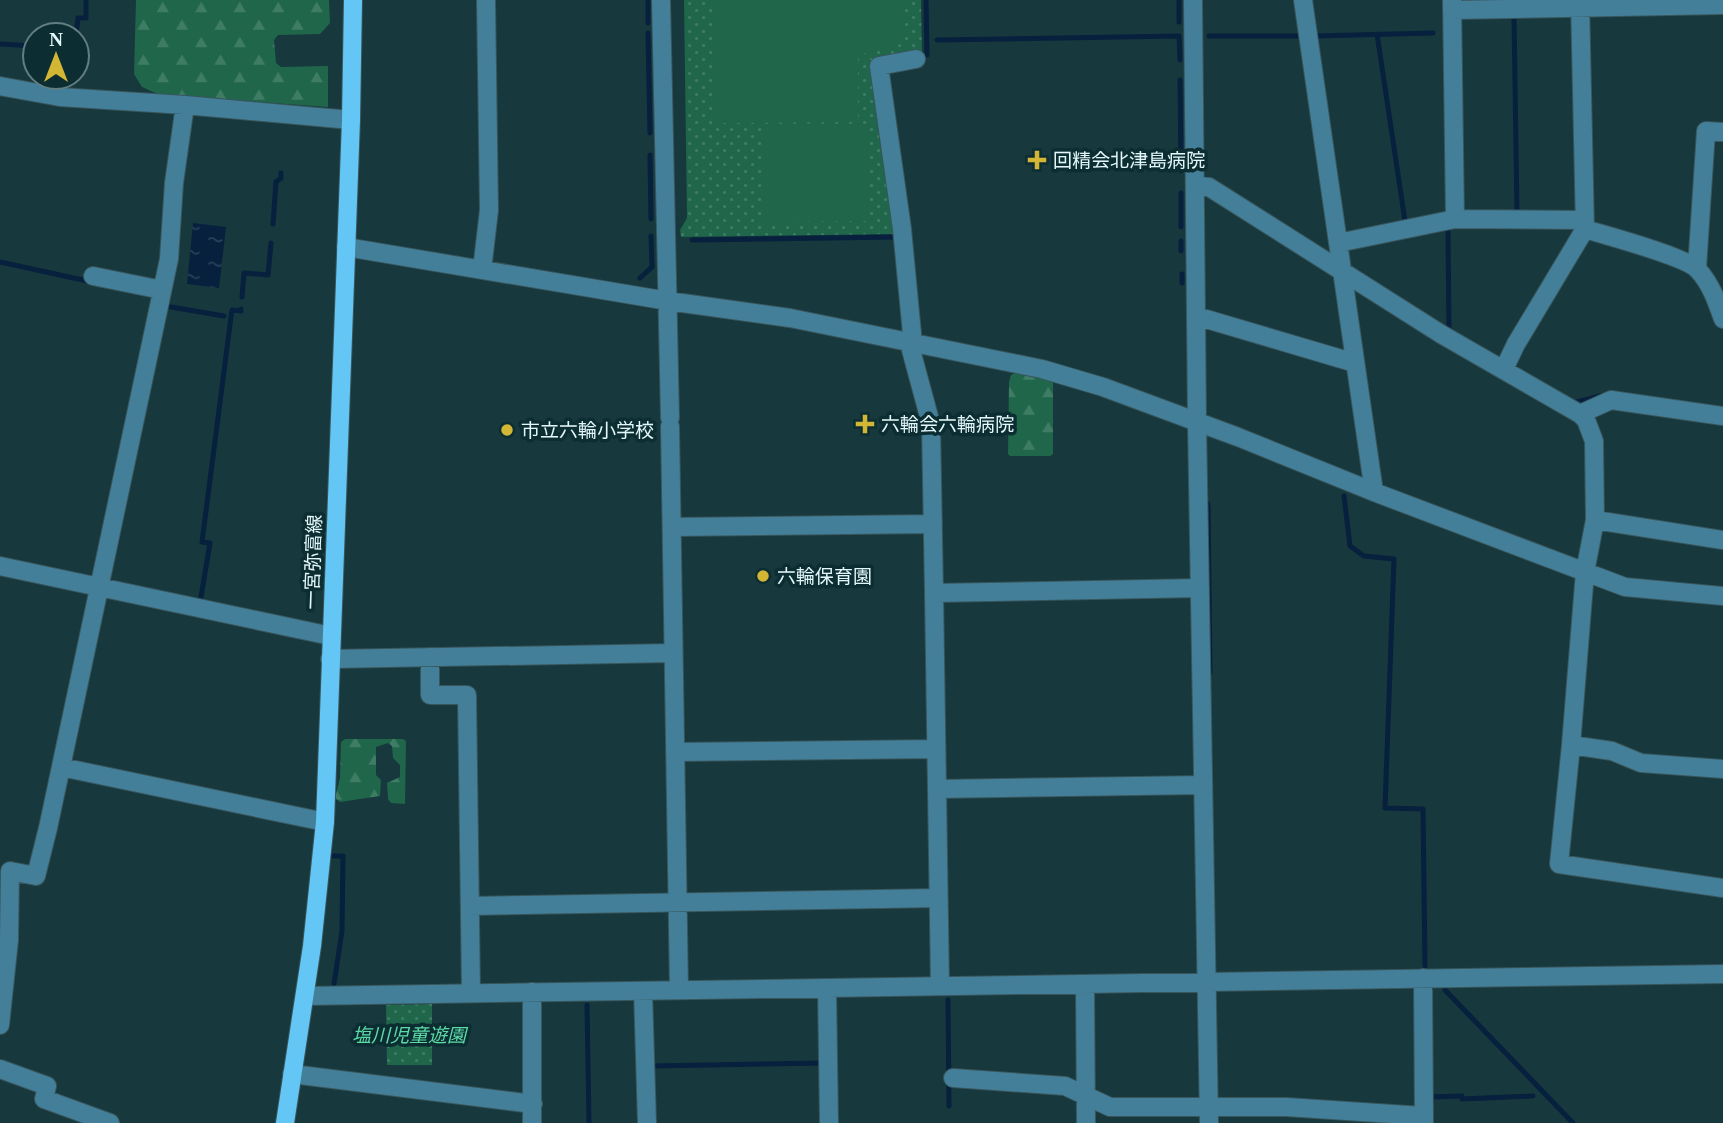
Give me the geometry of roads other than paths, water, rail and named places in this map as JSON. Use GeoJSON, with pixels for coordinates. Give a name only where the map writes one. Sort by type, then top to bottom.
{"type":"FeatureCollection","features":[{"type":"Feature","properties":{"kind":"main road","name":"一宮弥富線"},"geometry":{"type":"LineString","coordinates":[[285,1123],[305,996],[325,822],[353,0]]}},
{"type":"Feature","properties":{"kind":"street"},"geometry":{"type":"LineString","coordinates":[[482,270],[489,211],[486,0]]}},
{"type":"Feature","properties":{"kind":"street"},"geometry":{"type":"LineString","coordinates":[[661,0],[679,990]]}},
{"type":"Feature","properties":{"kind":"street"},"geometry":{"type":"LineString","coordinates":[[1193,0],[1209,1115]]}},
{"type":"Feature","properties":{"kind":"street"},"geometry":{"type":"LineString","coordinates":[[1303,0],[1374,492]]}},
{"type":"Feature","properties":{"kind":"street"},"geometry":{"type":"LineString","coordinates":[[1504,369],[1584,224],[1580,4]]}},
{"type":"Feature","properties":{"kind":"street"},"geometry":{"type":"LineString","coordinates":[[1455,219],[1452,5],[1723,5]]}},
{"type":"Feature","properties":{"kind":"street"},"geometry":{"type":"LineString","coordinates":[[916,59],[879,66],[902,229],[913,344],[911,351],[931,424],[940,986]]}},
{"type":"Feature","properties":{"kind":"street"},"geometry":{"type":"LineString","coordinates":[[0,86],[60,97],[351,120]]}},
{"type":"Feature","properties":{"kind":"street"},"geometry":{"type":"LineString","coordinates":[[0,1025],[9,940],[5,870],[36,876],[169,259],[174,183],[186,105]]}},
{"type":"Feature","properties":{"kind":"street"},"geometry":{"type":"LineString","coordinates":[[1697,268],[1706,131],[1723,132]]}},
{"type":"Feature","properties":{"kind":"street"},"geometry":{"type":"LineString","coordinates":[[1195,185],[1209,187],[1342,274],[1580,414],[1586,421],[1594,441],[1595,520],[1585,572],[1559,864],[1723,888]]}},
{"type":"Feature","properties":{"kind":"street"},"geometry":{"type":"LineString","coordinates":[[1338,243],[1455,219],[1584,224],[1697,268],[1719,293],[1723,319]]}},
{"type":"Feature","properties":{"kind":"street"},"geometry":{"type":"LineString","coordinates":[[346,247],[668,301],[790,318],[1042,369],[1103,387],[1625,587],[1723,596]]}},
{"type":"Feature","properties":{"kind":"street"},"geometry":{"type":"LineString","coordinates":[[93,276],[162,290]]}},
{"type":"Feature","properties":{"kind":"street"},"geometry":{"type":"LineString","coordinates":[[1196,316],[1355,363]]}},
{"type":"Feature","properties":{"kind":"street"},"geometry":{"type":"LineString","coordinates":[[1580,414],[1611,400],[1723,416]]}},
{"type":"Feature","properties":{"kind":"street"},"geometry":{"type":"LineString","coordinates":[[1595,520],[1723,540]]}},
{"type":"Feature","properties":{"kind":"street"},"geometry":{"type":"LineString","coordinates":[[671,527],[933,524]]}},
{"type":"Feature","properties":{"kind":"street"},"geometry":{"type":"LineString","coordinates":[[0,566],[331,636]]}},
{"type":"Feature","properties":{"kind":"street"},"geometry":{"type":"LineString","coordinates":[[934,593],[1200,587]]}},
{"type":"Feature","properties":{"kind":"street"},"geometry":{"type":"LineString","coordinates":[[330,659],[673,653]]}},
{"type":"Feature","properties":{"kind":"street"},"geometry":{"type":"LineString","coordinates":[[430,657],[430,695],[467,695],[471,993]]}},
{"type":"Feature","properties":{"kind":"street"},"geometry":{"type":"LineString","coordinates":[[1571,746],[1612,751],[1641,763],[1723,769]]}},
{"type":"Feature","properties":{"kind":"street"},"geometry":{"type":"LineString","coordinates":[[675,752],[936,749]]}},
{"type":"Feature","properties":{"kind":"street"},"geometry":{"type":"LineString","coordinates":[[61,767],[325,822]]}},
{"type":"Feature","properties":{"kind":"street"},"geometry":{"type":"LineString","coordinates":[[937,789],[1203,785]]}},
{"type":"Feature","properties":{"kind":"street"},"geometry":{"type":"LineString","coordinates":[[470,906],[939,898]]}},
{"type":"Feature","properties":{"kind":"street"},"geometry":{"type":"LineString","coordinates":[[305,996],[1723,974]]}},
{"type":"Feature","properties":{"kind":"street"},"geometry":{"type":"LineString","coordinates":[[953,1078],[1065,1086],[1110,1107],[1209,1115],[1424,1119],[1423,978]]}},
{"type":"Feature","properties":{"kind":"street"},"geometry":{"type":"LineString","coordinates":[[1085,984],[1086,1123]]}},
{"type":"Feature","properties":{"kind":"street"},"geometry":{"type":"LineString","coordinates":[[827,988],[829,1123]]}},
{"type":"Feature","properties":{"kind":"street"},"geometry":{"type":"LineString","coordinates":[[643,991],[647,1123]]}},
{"type":"Feature","properties":{"kind":"street"},"geometry":{"type":"LineString","coordinates":[[532,992],[532,1123]]}},
{"type":"Feature","properties":{"kind":"street"},"geometry":{"type":"LineString","coordinates":[[0,1069],[47,1086],[44,1099],[73,1116],[110,1123]]}},
{"type":"Feature","properties":{"kind":"street"},"geometry":{"type":"LineString","coordinates":[[292,1074],[533,1104]]}},
{"type":"Feature","properties":{"kind":"water"},"geometry":{"type":"Polygon","coordinates":[[[193,223],[226,227],[219,288],[187,284],[193,223]]]}},
{"type":"Feature","properties":{"kind":"waterway"},"geometry":{"type":"LineString","coordinates":[[78,21],[78,18],[86,18],[86,0]]}},
{"type":"Feature","properties":{"kind":"waterway"},"geometry":{"type":"LineString","coordinates":[[648,0],[648,23]]}},
{"type":"Feature","properties":{"kind":"waterway"},"geometry":{"type":"LineString","coordinates":[[926,0],[927,55]]}},
{"type":"Feature","properties":{"kind":"waterway"},"geometry":{"type":"LineString","coordinates":[[1179,0],[1179,22]]}},
{"type":"Feature","properties":{"kind":"waterway"},"geometry":{"type":"LineString","coordinates":[[1514,16],[1517,214]]}},
{"type":"Feature","properties":{"kind":"waterway"},"geometry":{"type":"LineString","coordinates":[[648,33],[650,133]]}},
{"type":"Feature","properties":{"kind":"waterway"},"geometry":{"type":"LineString","coordinates":[[1315,36],[1433,33]]}},
{"type":"Feature","properties":{"kind":"waterway"},"geometry":{"type":"LineString","coordinates":[[1377,34],[1405,221]]}},
{"type":"Feature","properties":{"kind":"waterway"},"geometry":{"type":"LineString","coordinates":[[937,40],[1179,36],[1180,60]]}},
{"type":"Feature","properties":{"kind":"waterway"},"geometry":{"type":"LineString","coordinates":[[1209,36],[1301,36]]}},
{"type":"Feature","properties":{"kind":"waterway"},"geometry":{"type":"LineString","coordinates":[[0,44],[21,45]]}},
{"type":"Feature","properties":{"kind":"waterway"},"geometry":{"type":"LineString","coordinates":[[1180,80],[1181,171]]}},
{"type":"Feature","properties":{"kind":"waterway"},"geometry":{"type":"LineString","coordinates":[[650,155],[651,219]]}},
{"type":"Feature","properties":{"kind":"waterway"},"geometry":{"type":"LineString","coordinates":[[273,224],[276,182],[281,178],[281,173]]}},
{"type":"Feature","properties":{"kind":"waterway"},"geometry":{"type":"LineString","coordinates":[[1181,193],[1181,227]]}},
{"type":"Feature","properties":{"kind":"waterway"},"geometry":{"type":"LineString","coordinates":[[1448,231],[1451,331]]}},
{"type":"Feature","properties":{"kind":"waterway"},"geometry":{"type":"LineString","coordinates":[[640,278],[652,267],[651,236]]}},
{"type":"Feature","properties":{"kind":"waterway"},"geometry":{"type":"LineString","coordinates":[[692,240],[895,237]]}},
{"type":"Feature","properties":{"kind":"waterway"},"geometry":{"type":"LineString","coordinates":[[1181,241],[1181,251]]}},
{"type":"Feature","properties":{"kind":"waterway"},"geometry":{"type":"LineString","coordinates":[[242,297],[244,273],[268,275],[271,243]]}},
{"type":"Feature","properties":{"kind":"waterway"},"geometry":{"type":"LineString","coordinates":[[0,262],[92,282]]}},
{"type":"Feature","properties":{"kind":"waterway"},"geometry":{"type":"LineString","coordinates":[[1182,274],[1182,283]]}},
{"type":"Feature","properties":{"kind":"waterway"},"geometry":{"type":"LineString","coordinates":[[165,306],[224,316]]}},
{"type":"Feature","properties":{"kind":"waterway"},"geometry":{"type":"LineString","coordinates":[[201,597],[210,543],[202,542],[231,317],[232,310],[241,309]]}},
{"type":"Feature","properties":{"kind":"waterway"},"geometry":{"type":"LineString","coordinates":[[1573,403],[1600,396]]}},
{"type":"Feature","properties":{"kind":"waterway"},"geometry":{"type":"LineString","coordinates":[[1344,496],[1350,546],[1364,556],[1394,559],[1385,808],[1423,809],[1425,966]]}},
{"type":"Feature","properties":{"kind":"waterway"},"geometry":{"type":"LineString","coordinates":[[1208,504],[1210,673]]}},
{"type":"Feature","properties":{"kind":"waterway"},"geometry":{"type":"LineString","coordinates":[[332,856],[343,856],[342,931],[334,984]]}},
{"type":"Feature","properties":{"kind":"waterway"},"geometry":{"type":"LineString","coordinates":[[1445,990],[1573,1123]]}},
{"type":"Feature","properties":{"kind":"waterway"},"geometry":{"type":"LineString","coordinates":[[948,1000],[949,1106]]}},
{"type":"Feature","properties":{"kind":"waterway"},"geometry":{"type":"LineString","coordinates":[[587,1005],[589,1123]]}},
{"type":"Feature","properties":{"kind":"waterway"},"geometry":{"type":"LineString","coordinates":[[651,1066],[822,1063]]}},
{"type":"Feature","properties":{"kind":"waterway"},"geometry":{"type":"LineString","coordinates":[[1429,1097],[1462,1096],[1462,1099],[1533,1096]]}},
{"type":"Feature","properties":{"kind":"place","name":"回精会北津島病院"},"geometry":{"type":"Point","coordinates":[1037,160]}},
{"type":"Feature","properties":{"kind":"place","name":"六輪会六輪病院"},"geometry":{"type":"Point","coordinates":[865,424]}},
{"type":"Feature","properties":{"kind":"place","name":"市立六輪小学校"},"geometry":{"type":"Point","coordinates":[507,430]}},
{"type":"Feature","properties":{"kind":"place","name":"六輪保育園"},"geometry":{"type":"Point","coordinates":[763,576]}},
{"type":"Feature","properties":{"kind":"park label","name":"塩川児童遊園"},"geometry":{"type":"Point","coordinates":[409,1035]}}]}
